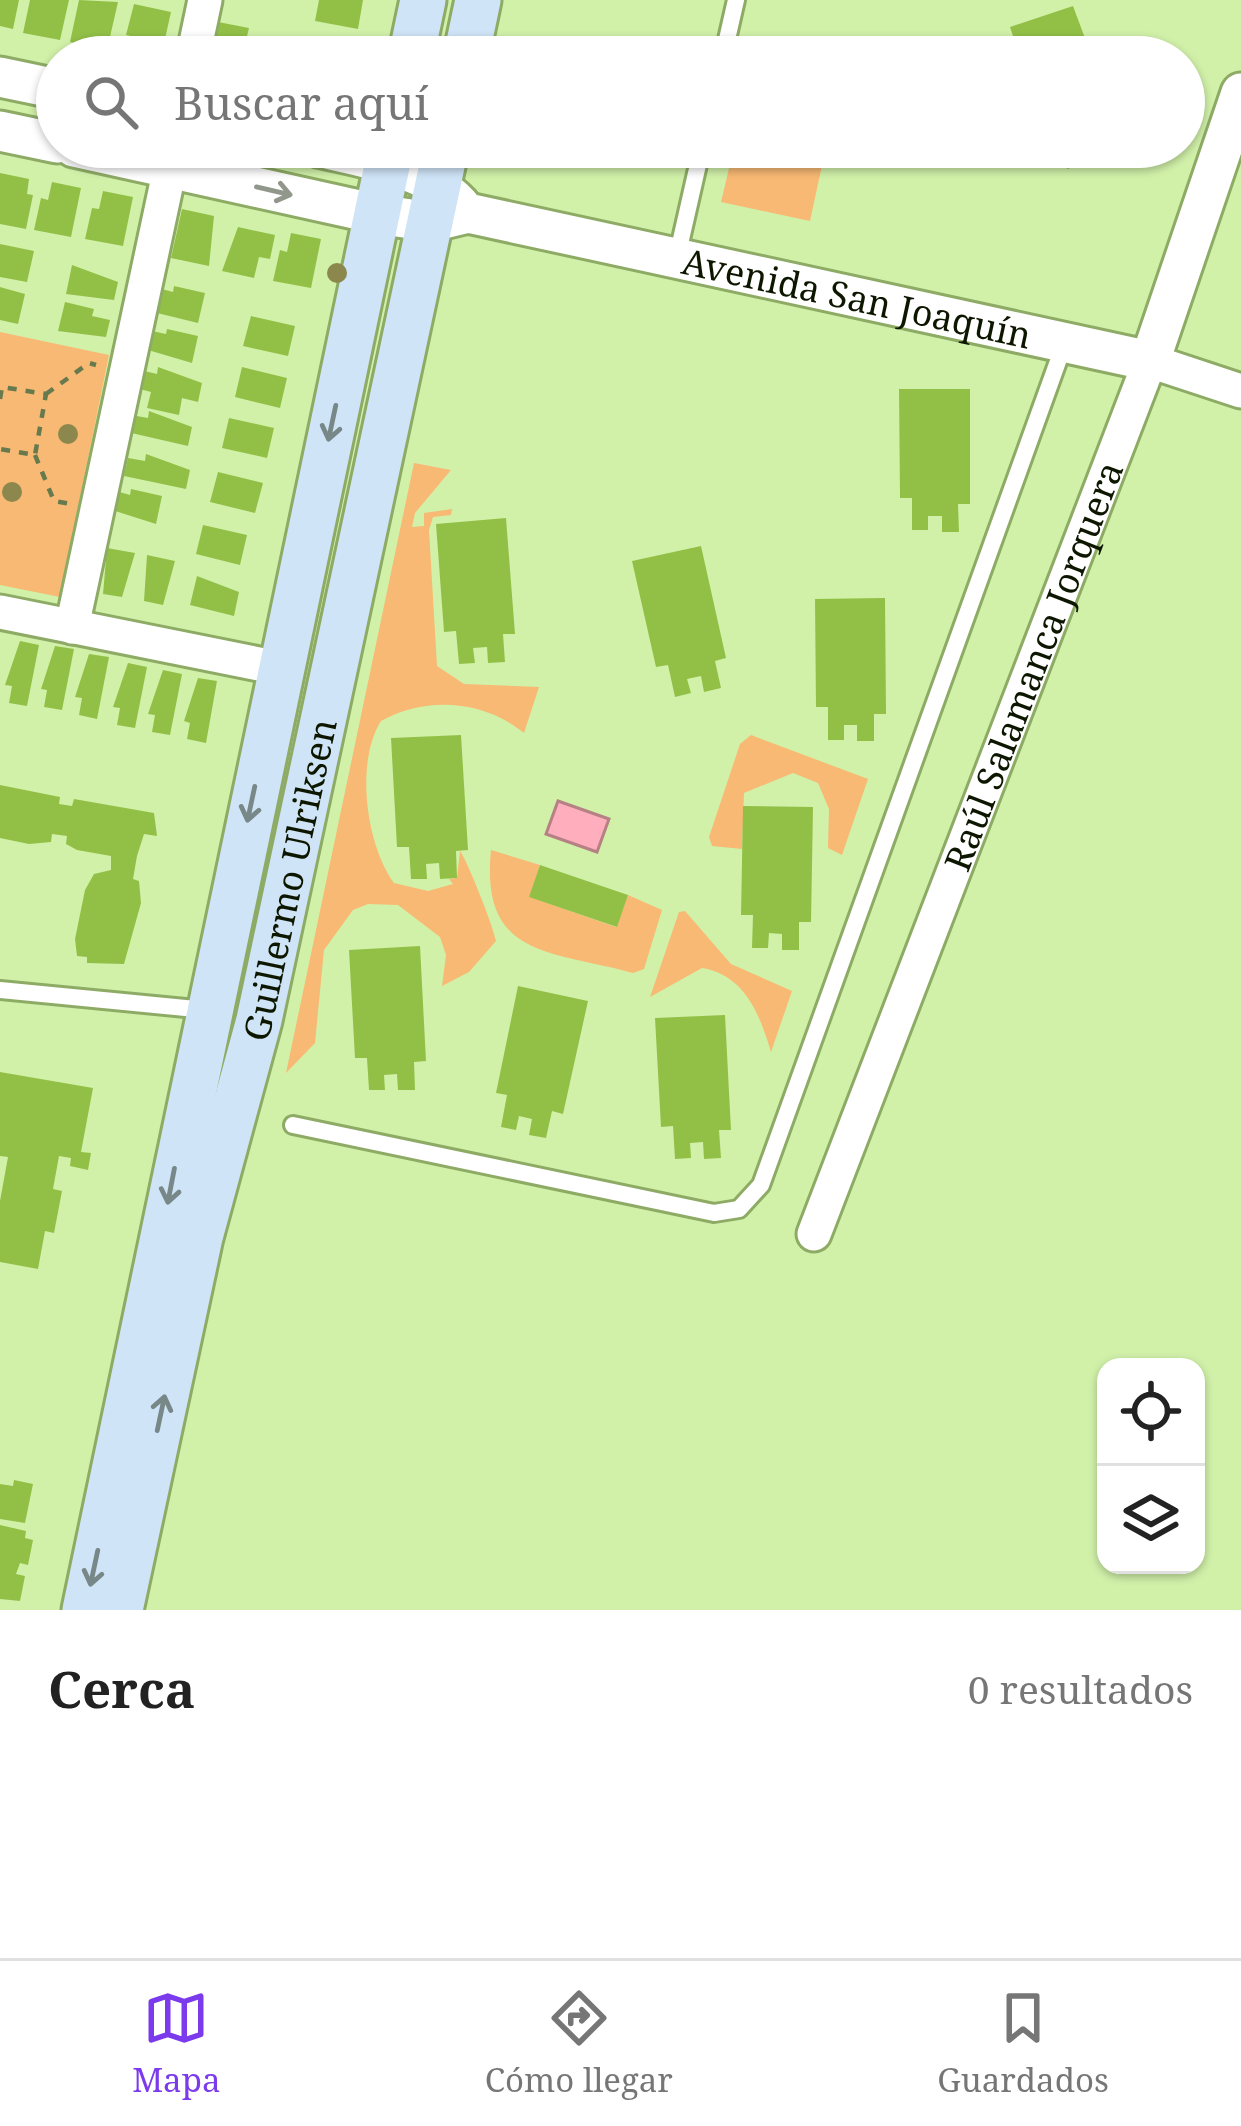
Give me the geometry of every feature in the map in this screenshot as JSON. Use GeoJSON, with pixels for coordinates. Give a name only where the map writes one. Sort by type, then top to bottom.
{"type":"FeatureCollection","features":[{"type":"Feature","properties":{"kind":"main road"},"geometry":{"type":"LineString","coordinates":[[470,36],[478,0]]}},
{"type":"Feature","properties":{"kind":"main road","name":"Guillermo Ulriksen"},"geometry":{"type":"LineString","coordinates":[[85,1610],[207,1010],[387,168]]}},
{"type":"Feature","properties":{"kind":"main road","name":"Guillermo Ulriksen"},"geometry":{"type":"LineString","coordinates":[[120,1610],[195,1256],[259,1021],[401,358],[446,191]]}},
{"type":"Feature","properties":{"kind":"main road"},"geometry":{"type":"LineString","coordinates":[[357,308],[390,329],[401,358]]}},
{"type":"Feature","properties":{"kind":"street"},"geometry":{"type":"LineString","coordinates":[[197,36],[205,0]]}},
{"type":"Feature","properties":{"kind":"street"},"geometry":{"type":"LineString","coordinates":[[0,76],[36,84]]}},
{"type":"Feature","properties":{"kind":"street","name":"Raúl Salamanca Jorquera"},"geometry":{"type":"LineString","coordinates":[[814,1234],[1150,361],[1241,93]]}},
{"type":"Feature","properties":{"kind":"street"},"geometry":{"type":"LineString","coordinates":[[0,131],[36,139]]}},
{"type":"Feature","properties":{"kind":"street"},"geometry":{"type":"LineString","coordinates":[[72,627],[170,168]]}},
{"type":"Feature","properties":{"kind":"street","name":"Avenida San Joaquín"},"geometry":{"type":"LineString","coordinates":[[170,168],[377,214],[446,191]]}},
{"type":"Feature","properties":{"kind":"street","name":"Avenida San Joaquín"},"geometry":{"type":"LineString","coordinates":[[410,168],[446,191],[677,259],[1150,361],[1241,391]]}},
{"type":"Feature","properties":{"kind":"street"},"geometry":{"type":"LineString","coordinates":[[0,612],[279,668]]}},
{"type":"Feature","properties":{"kind":"lane"},"geometry":{"type":"LineString","coordinates":[[728,36],[736,0]]}},
{"type":"Feature","properties":{"kind":"lane"},"geometry":{"type":"LineString","coordinates":[[677,259],[697,168]]}},
{"type":"Feature","properties":{"kind":"lane"},"geometry":{"type":"LineString","coordinates":[[292,1125],[714,1213],[749,1202],[761,1185],[1064,342]]}},
{"type":"Feature","properties":{"kind":"lane"},"geometry":{"type":"LineString","coordinates":[[0,990],[207,1010]]}},
{"type":"Feature","properties":{"kind":"path"},"geometry":{"type":"LineString","coordinates":[[97,509],[54,501],[35,455],[46,394],[89,364],[126,371]]}},
{"type":"Feature","properties":{"kind":"path"},"geometry":{"type":"LineString","coordinates":[[0,399],[1,385],[46,394]]}},
{"type":"Feature","properties":{"kind":"path"},"geometry":{"type":"LineString","coordinates":[[0,449],[35,455]]}},
{"type":"Feature","properties":{"kind":"shaded area"},"geometry":{"type":"Polygon","coordinates":[[[729,168],[821,168],[810,221],[721,202],[729,168]]]}},
{"type":"Feature","properties":{"kind":"shaded area"},"geometry":{"type":"Polygon","coordinates":[[[0,332],[109,355],[60,597],[0,585],[0,332]]]}},
{"type":"Feature","properties":{"kind":"shaded area"},"geometry":{"type":"Polygon","coordinates":[[[414,463],[451,470],[415,513],[412,527],[424,526],[424,513],[452,509],[451,515],[433,517],[429,530],[437,666],[464,684],[539,687],[524,733],[491,714],[454,705],[417,708],[381,721],[368,758],[367,803],[376,847],[394,883],[428,891],[453,884],[449,879],[457,878],[460,851],[496,941],[469,972],[442,986],[446,955],[440,937],[398,905],[368,904],[353,910],[324,950],[315,1043],[286,1073],[414,463]]]}},
{"type":"Feature","properties":{"kind":"shaded area"},"geometry":{"type":"Polygon","coordinates":[[[751,735],[868,779],[842,855],[828,848],[829,809],[818,783],[793,773],[744,793],[742,849],[712,846],[709,837],[740,744],[751,735]]]}},
{"type":"Feature","properties":{"kind":"shaded area"},"geometry":{"type":"Polygon","coordinates":[[[558,801],[609,819],[597,852],[546,834],[558,801]]]}},
{"type":"Feature","properties":{"kind":"shaded area"},"geometry":{"type":"Polygon","coordinates":[[[491,850],[540,865],[530,897],[616,927],[628,895],[662,910],[644,969],[633,973],[550,953],[510,931],[497,912],[491,850]]]}},
{"type":"Feature","properties":{"kind":"shaded area"},"geometry":{"type":"Polygon","coordinates":[[[685,911],[731,964],[792,991],[771,1052],[748,999],[717,972],[702,968],[650,997],[679,912],[685,911]]]}},
{"type":"Feature","properties":{"kind":"building"},"geometry":{"type":"Polygon","coordinates":[[[0,0],[19,0],[13,29],[0,26],[0,0]]]}},
{"type":"Feature","properties":{"kind":"building"},"geometry":{"type":"Polygon","coordinates":[[[30,0],[69,0],[61,36],[23,33],[30,0]]]}},
{"type":"Feature","properties":{"kind":"building"},"geometry":{"type":"Polygon","coordinates":[[[79,0],[118,2],[110,36],[71,36],[79,0]]]}},
{"type":"Feature","properties":{"kind":"building"},"geometry":{"type":"Polygon","coordinates":[[[319,0],[363,0],[358,29],[315,21],[319,0]]]}},
{"type":"Feature","properties":{"kind":"building"},"geometry":{"type":"Polygon","coordinates":[[[134,4],[171,12],[166,36],[126,35],[134,4]]]}},
{"type":"Feature","properties":{"kind":"building"},"geometry":{"type":"Polygon","coordinates":[[[1073,6],[1084,36],[1013,36],[1010,27],[1073,6]]]}},
{"type":"Feature","properties":{"kind":"building"},"geometry":{"type":"Polygon","coordinates":[[[213,21],[249,28],[247,36],[210,36],[213,21]]]}},
{"type":"Feature","properties":{"kind":"building"},"geometry":{"type":"Polygon","coordinates":[[[0,173],[29,179],[27,194],[33,195],[26,229],[0,224],[0,173]]]}},
{"type":"Feature","properties":{"kind":"building"},"geometry":{"type":"Polygon","coordinates":[[[52,182],[81,188],[71,237],[34,230],[41,198],[48,200],[52,182]]]}},
{"type":"Feature","properties":{"kind":"building"},"geometry":{"type":"Polygon","coordinates":[[[103,191],[133,197],[123,246],[85,239],[92,208],[99,209],[103,191]]]}},
{"type":"Feature","properties":{"kind":"building"},"geometry":{"type":"Polygon","coordinates":[[[182,209],[214,216],[209,266],[171,258],[182,209]]]}},
{"type":"Feature","properties":{"kind":"building"},"geometry":{"type":"Polygon","coordinates":[[[238,227],[275,235],[270,259],[259,257],[254,278],[222,271],[238,227]]]}},
{"type":"Feature","properties":{"kind":"building"},"geometry":{"type":"Polygon","coordinates":[[[291,233],[321,239],[311,288],[273,281],[280,250],[287,252],[291,233]]]}},
{"type":"Feature","properties":{"kind":"building"},"geometry":{"type":"Polygon","coordinates":[[[0,244],[34,251],[27,282],[0,277],[0,244]]]}},
{"type":"Feature","properties":{"kind":"building"},"geometry":{"type":"Polygon","coordinates":[[[72,265],[118,282],[114,300],[66,294],[72,265]]]}},
{"type":"Feature","properties":{"kind":"building"},"geometry":{"type":"Polygon","coordinates":[[[174,286],[205,293],[198,323],[153,312],[158,288],[173,292],[174,286]]]}},
{"type":"Feature","properties":{"kind":"building"},"geometry":{"type":"Polygon","coordinates":[[[0,287],[25,294],[18,324],[0,320],[0,287]]]}},
{"type":"Feature","properties":{"kind":"building"},"geometry":{"type":"Polygon","coordinates":[[[65,302],[94,309],[92,316],[110,320],[106,337],[58,331],[65,302]]]}},
{"type":"Feature","properties":{"kind":"building"},"geometry":{"type":"Polygon","coordinates":[[[251,316],[295,326],[288,356],[243,346],[251,316]]]}},
{"type":"Feature","properties":{"kind":"building"},"geometry":{"type":"Polygon","coordinates":[[[167,329],[198,336],[192,363],[148,350],[152,331],[166,334],[167,329]]]}},
{"type":"Feature","properties":{"kind":"building"},"geometry":{"type":"Polygon","coordinates":[[[158,367],[202,383],[198,402],[182,398],[179,415],[147,408],[151,392],[136,388],[140,370],[157,374],[158,367]]]}},
{"type":"Feature","properties":{"kind":"building"},"geometry":{"type":"Polygon","coordinates":[[[242,367],[287,378],[280,408],[235,397],[242,367]]]}},
{"type":"Feature","properties":{"kind":"building"},"geometry":{"type":"Polygon","coordinates":[[[899,389],[970,389],[970,504],[958,504],[959,532],[942,532],[942,516],[928,516],[928,530],[912,530],[912,498],[900,498],[899,389]]]}},
{"type":"Feature","properties":{"kind":"building"},"geometry":{"type":"Polygon","coordinates":[[[149,411],[192,427],[188,446],[127,432],[131,415],[148,418],[149,411]]]}},
{"type":"Feature","properties":{"kind":"building"},"geometry":{"type":"Polygon","coordinates":[[[229,418],[274,428],[267,458],[222,448],[229,418]]]}},
{"type":"Feature","properties":{"kind":"building"},"geometry":{"type":"Polygon","coordinates":[[[146,454],[190,470],[186,489],[124,476],[128,458],[145,461],[146,454]]]}},
{"type":"Feature","properties":{"kind":"building"},"geometry":{"type":"Polygon","coordinates":[[[218,472],[263,483],[255,513],[210,502],[218,472]]]}},
{"type":"Feature","properties":{"kind":"building"},"geometry":{"type":"Polygon","coordinates":[[[131,489],[162,496],[156,524],[112,510],[116,491],[130,495],[131,489]]]}},
{"type":"Feature","properties":{"kind":"building"},"geometry":{"type":"Polygon","coordinates":[[[506,518],[515,634],[503,634],[505,662],[488,663],[487,647],[473,648],[475,663],[459,664],[456,631],[444,632],[436,524],[506,518]]]}},
{"type":"Feature","properties":{"kind":"building"},"geometry":{"type":"Polygon","coordinates":[[[203,525],[247,535],[240,565],[196,554],[203,525]]]}},
{"type":"Feature","properties":{"kind":"building"},"geometry":{"type":"Polygon","coordinates":[[[701,546],[726,658],[715,661],[721,688],[704,692],[701,676],[687,679],[691,693],[675,697],[668,665],[656,667],[632,561],[701,546]]]}},
{"type":"Feature","properties":{"kind":"building"},"geometry":{"type":"Polygon","coordinates":[[[107,548],[135,553],[122,597],[103,594],[107,548]]]}},
{"type":"Feature","properties":{"kind":"building"},"geometry":{"type":"Polygon","coordinates":[[[147,555],[175,561],[163,605],[144,601],[147,555]]]}},
{"type":"Feature","properties":{"kind":"building"},"geometry":{"type":"Polygon","coordinates":[[[197,576],[239,592],[234,616],[190,605],[197,576]]]}},
{"type":"Feature","properties":{"kind":"building"},"geometry":{"type":"Polygon","coordinates":[[[885,598],[886,714],[874,714],[874,741],[857,741],[857,725],[844,725],[844,740],[828,740],[828,707],[816,707],[815,599],[885,598]]]}},
{"type":"Feature","properties":{"kind":"building"},"geometry":{"type":"Polygon","coordinates":[[[20,641],[39,645],[27,706],[9,703],[12,686],[5,685],[20,641]]]}},
{"type":"Feature","properties":{"kind":"building"},"geometry":{"type":"Polygon","coordinates":[[[55,646],[74,649],[62,710],[44,707],[47,690],[41,689],[55,646]]]}},
{"type":"Feature","properties":{"kind":"building"},"geometry":{"type":"Polygon","coordinates":[[[89,654],[109,657],[97,719],[79,715],[82,698],[75,697],[89,654]]]}},
{"type":"Feature","properties":{"kind":"building"},"geometry":{"type":"Polygon","coordinates":[[[128,663],[147,667],[135,728],[117,725],[120,708],[113,707],[128,663]]]}},
{"type":"Feature","properties":{"kind":"building"},"geometry":{"type":"Polygon","coordinates":[[[163,670],[182,674],[170,735],[152,732],[155,715],[148,714],[163,670]]]}},
{"type":"Feature","properties":{"kind":"building"},"geometry":{"type":"Polygon","coordinates":[[[198,678],[217,681],[206,743],[187,739],[190,723],[184,721],[198,678]]]}},
{"type":"Feature","properties":{"kind":"building"},"geometry":{"type":"Polygon","coordinates":[[[461,735],[468,850],[456,851],[457,878],[440,879],[439,863],[426,864],[427,879],[411,879],[409,847],[397,847],[391,738],[461,735]]]}},
{"type":"Feature","properties":{"kind":"building"},"geometry":{"type":"Polygon","coordinates":[[[0,785],[60,797],[59,804],[72,806],[74,799],[154,813],[157,836],[144,834],[137,856],[133,879],[139,881],[141,903],[124,964],[87,963],[87,957],[77,956],[75,939],[85,890],[94,874],[111,870],[111,856],[77,850],[66,844],[67,836],[52,834],[51,842],[29,844],[0,838],[0,785]]]}},
{"type":"Feature","properties":{"kind":"building"},"geometry":{"type":"Polygon","coordinates":[[[743,806],[813,807],[811,922],[799,922],[799,950],[782,950],[782,934],[769,933],[768,948],[752,948],[753,915],[741,915],[743,806]]]}},
{"type":"Feature","properties":{"kind":"building"},"geometry":{"type":"Polygon","coordinates":[[[540,865],[628,895],[617,927],[529,897],[540,865]]]}},
{"type":"Feature","properties":{"kind":"building"},"geometry":{"type":"Polygon","coordinates":[[[420,946],[426,1061],[414,1062],[415,1090],[398,1090],[397,1074],[384,1075],[385,1090],[369,1090],[367,1058],[355,1058],[349,950],[420,946]]]}},
{"type":"Feature","properties":{"kind":"building"},"geometry":{"type":"Polygon","coordinates":[[[518,986],[588,1001],[563,1114],[552,1111],[546,1138],[529,1135],[532,1119],[519,1116],[516,1130],[501,1127],[507,1095],[496,1093],[518,986]]]}},
{"type":"Feature","properties":{"kind":"building"},"geometry":{"type":"Polygon","coordinates":[[[725,1015],[731,1130],[719,1130],[721,1158],[704,1159],[703,1142],[690,1143],[691,1158],[675,1159],[673,1126],[661,1127],[655,1018],[725,1015]]]}},
{"type":"Feature","properties":{"kind":"building"},"geometry":{"type":"Polygon","coordinates":[[[0,1072],[93,1088],[81,1152],[91,1153],[88,1170],[70,1166],[71,1158],[59,1156],[53,1189],[62,1191],[54,1233],[45,1231],[38,1269],[0,1262],[0,1201],[8,1157],[0,1156],[0,1072]]]}},
{"type":"Feature","properties":{"kind":"building"},"geometry":{"type":"Polygon","coordinates":[[[14,1480],[33,1484],[25,1523],[0,1519],[0,1484],[13,1486],[14,1480]]]}},
{"type":"Feature","properties":{"kind":"building"},"geometry":{"type":"Polygon","coordinates":[[[0,1525],[26,1531],[25,1538],[33,1540],[28,1565],[20,1563],[16,1574],[25,1576],[20,1601],[0,1599],[0,1525]]]}}]}
